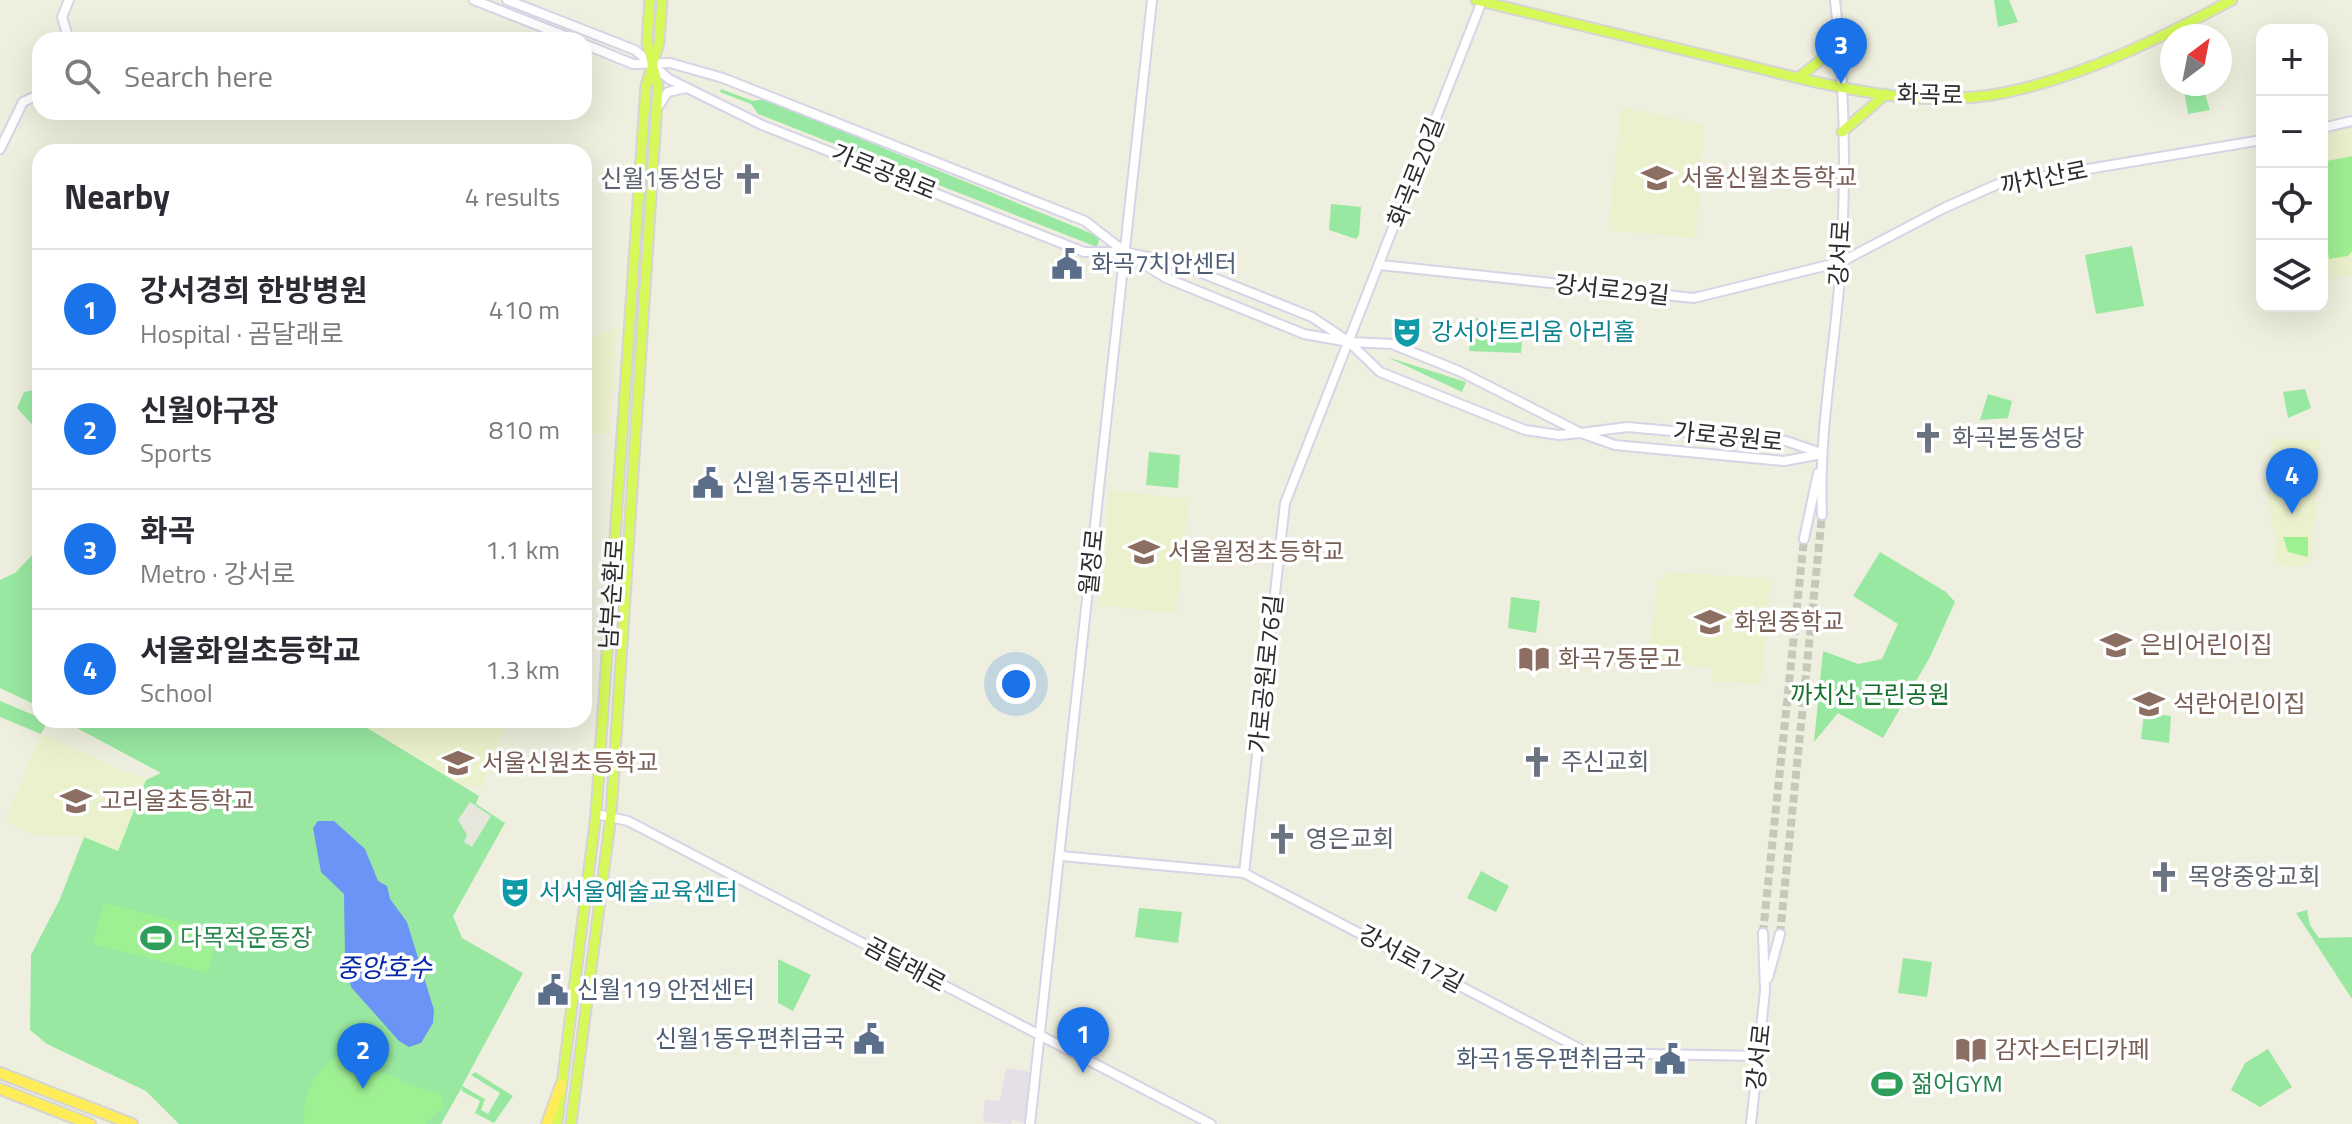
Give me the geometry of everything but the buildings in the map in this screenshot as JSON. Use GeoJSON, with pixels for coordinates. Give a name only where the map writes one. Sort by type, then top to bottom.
{"type":"FeatureCollection","features":[{"type":"Feature","properties":{"kind":"highway"},"geometry":{"type":"LineString","coordinates":[[0,1073],[132,1124]]}},
{"type":"Feature","properties":{"kind":"highway"},"geometry":{"type":"LineString","coordinates":[[547,1124],[561,1085]]}},
{"type":"Feature","properties":{"kind":"highway"},"geometry":{"type":"LineString","coordinates":[[0,1089],[90,1124]]}},
{"type":"Feature","properties":{"kind":"main road","name":"남부순환로"},"geometry":{"type":"LineString","coordinates":[[574,1124],[611,815],[656,108],[654,64],[647,42],[650,0]]}},
{"type":"Feature","properties":{"kind":"main road","name":"남부순환로"},"geometry":{"type":"LineString","coordinates":[[557,1124],[596,814],[646,86],[659,43],[662,0]]}},
{"type":"Feature","properties":{"kind":"main road","name":"화곡로"},"geometry":{"type":"LineString","coordinates":[[1479,1],[1842,88],[1943,99],[2002,93],[2040,83],[2154,39],[2232,0]]}},
{"type":"Feature","properties":{"kind":"main road"},"geometry":{"type":"LineString","coordinates":[[1798,78],[1827,55],[1839,33]]}},
{"type":"Feature","properties":{"kind":"main road"},"geometry":{"type":"LineString","coordinates":[[1842,132],[1886,94]]}},
{"type":"Feature","properties":{"kind":"main road"},"geometry":{"type":"LineString","coordinates":[[590,860],[594,855],[600,858],[596,883],[600,891]]}},
{"type":"Feature","properties":{"kind":"street"},"geometry":{"type":"LineString","coordinates":[[67,32],[62,17],[69,0]]}},
{"type":"Feature","properties":{"kind":"street"},"geometry":{"type":"LineString","coordinates":[[474,0],[555,32]]}},
{"type":"Feature","properties":{"kind":"street","name":"가로공원로"},"geometry":{"type":"LineString","coordinates":[[507,0],[589,32]]}},
{"type":"Feature","properties":{"kind":"street","name":"월정로"},"geometry":{"type":"LineString","coordinates":[[1030,1124],[1152,0]]}},
{"type":"Feature","properties":{"kind":"street","name":"강서로"},"geometry":{"type":"LineString","coordinates":[[1822,515],[1822,455],[1841,262],[1842,88],[1835,0]]}},
{"type":"Feature","properties":{"kind":"street","name":"화곡로20길"},"geometry":{"type":"LineString","coordinates":[[1349,342],[1479,1]]}},
{"type":"Feature","properties":{"kind":"street","name":"가로공원로"},"geometry":{"type":"LineString","coordinates":[[592,33],[635,50],[669,79],[762,125],[1084,252],[1125,252],[1179,264],[1312,317],[1349,342],[1380,372],[1525,430],[1559,435],[1617,426],[1786,441],[1822,455]]}},
{"type":"Feature","properties":{"kind":"street","name":"가로공원로"},"geometry":{"type":"LineString","coordinates":[[592,47],[633,64],[670,63],[723,78],[1093,225],[1125,252],[1166,278],[1304,334],[1349,342],[1392,344],[1459,371],[1581,433],[1615,445],[1784,461],[1822,455]]}},
{"type":"Feature","properties":{"kind":"street"},"geometry":{"type":"LineString","coordinates":[[656,108],[673,89],[692,89]]}},
{"type":"Feature","properties":{"kind":"street"},"geometry":{"type":"LineString","coordinates":[[0,149],[23,102],[32,98]]}},
{"type":"Feature","properties":{"kind":"street"},"geometry":{"type":"LineString","coordinates":[[2328,127],[2352,121]]}},
{"type":"Feature","properties":{"kind":"street","name":"까치산로"},"geometry":{"type":"LineString","coordinates":[[1841,262],[1944,208],[1998,184],[2256,141]]}},
{"type":"Feature","properties":{"kind":"street"},"geometry":{"type":"LineString","coordinates":[[1084,252],[1102,249],[1106,244],[1093,225]]}},
{"type":"Feature","properties":{"kind":"street","name":"강서로29길"},"geometry":{"type":"LineString","coordinates":[[1380,265],[1694,298],[1841,262]]}},
{"type":"Feature","properties":{"kind":"street"},"geometry":{"type":"LineString","coordinates":[[1166,278],[1158,266],[1179,264]]}},
{"type":"Feature","properties":{"kind":"street"},"geometry":{"type":"LineString","coordinates":[[1304,334],[1323,332],[1323,327],[1312,317]]}},
{"type":"Feature","properties":{"kind":"street","name":"가로공원로76길"},"geometry":{"type":"LineString","coordinates":[[1244,873],[1285,503],[1349,342]]}},
{"type":"Feature","properties":{"kind":"street","name":"강서로"},"geometry":{"type":"LineString","coordinates":[[1804,539],[1822,455]]}},
{"type":"Feature","properties":{"kind":"street","name":"곰달래로"},"geometry":{"type":"LineString","coordinates":[[596,814],[611,815],[1211,1124]]}},
{"type":"Feature","properties":{"kind":"street","name":"강서로17길"},"geometry":{"type":"LineString","coordinates":[[1061,856],[1244,873],[1588,1053],[1760,1056]]}},
{"type":"Feature","properties":{"kind":"street","name":"강서로"},"geometry":{"type":"LineString","coordinates":[[1751,1124],[1765,991],[1763,933]]}},
{"type":"Feature","properties":{"kind":"street","name":"강서로"},"geometry":{"type":"LineString","coordinates":[[1765,991],[1780,934]]}},
{"type":"Feature","properties":{"kind":"shaded area","name":"서울신월초등학교"},"geometry":{"type":"Polygon","coordinates":[[[1625,108],[1704,125],[1696,238],[1608,230],[1621,110],[1625,108]]]}},
{"type":"Feature","properties":{"kind":"shaded area"},"geometry":{"type":"Polygon","coordinates":[[[2352,127],[2352,275],[2328,279],[2328,168],[2328,132],[2352,127]]]}},
{"type":"Feature","properties":{"kind":"shaded area"},"geometry":{"type":"Polygon","coordinates":[[[617,328],[609,434],[592,433],[592,338],[617,328]]]}},
{"type":"Feature","properties":{"kind":"shaded area"},"geometry":{"type":"Polygon","coordinates":[[[2271,439],[2319,440],[2312,560],[2298,567],[2274,564],[2275,540],[2268,496],[2271,439]]]}},
{"type":"Feature","properties":{"kind":"shaded area","name":"서울월정초등학교"},"geometry":{"type":"Polygon","coordinates":[[[1110,490],[1189,499],[1176,614],[1100,605],[1110,490]]]}},
{"type":"Feature","properties":{"kind":"shaded area","name":"화원중학교"},"geometry":{"type":"Polygon","coordinates":[[[1668,572],[1771,579],[1761,684],[1712,681],[1712,668],[1648,661],[1658,583],[1668,572]]]}},
{"type":"Feature","properties":{"kind":"shaded area","name":"서울신원초등학교"},"geometry":{"type":"Polygon","coordinates":[[[369,728],[506,728],[481,789],[459,783],[369,728]]]}},
{"type":"Feature","properties":{"kind":"shaded area","name":"고리울초등학교"},"geometry":{"type":"Polygon","coordinates":[[[41,734],[146,780],[118,852],[79,836],[31,835],[5,822],[41,734]]]}},
{"type":"Feature","properties":{"kind":"shaded area"},"geometry":{"type":"Polygon","coordinates":[[[470,802],[491,816],[472,847],[464,842],[467,835],[458,820],[470,802]]]}},
{"type":"Feature","properties":{"kind":"shaded area"},"geometry":{"type":"Polygon","coordinates":[[[1006,1068],[1032,1072],[1026,1124],[1013,1120],[1011,1124],[983,1122],[985,1100],[1000,1101],[1006,1068]]]}},
{"type":"Feature","properties":{"kind":"green space"},"geometry":{"type":"Polygon","coordinates":[[[1994,0],[2009,0],[2018,22],[1998,27],[1994,0]]]}},
{"type":"Feature","properties":{"kind":"green space"},"geometry":{"type":"Polygon","coordinates":[[[721,89],[753,101],[764,99],[1100,237],[1097,247],[758,114],[751,104],[720,92],[721,89]]]}},
{"type":"Feature","properties":{"kind":"green space"},"geometry":{"type":"Polygon","coordinates":[[[2185,96],[2206,96],[2210,110],[2188,114],[2185,96]]]}},
{"type":"Feature","properties":{"kind":"green space"},"geometry":{"type":"Polygon","coordinates":[[[2352,156],[2352,251],[2348,256],[2329,259],[2328,252],[2328,161],[2352,156]]]}},
{"type":"Feature","properties":{"kind":"green space"},"geometry":{"type":"Polygon","coordinates":[[[1331,204],[1361,207],[1356,239],[1329,230],[1331,204]]]}},
{"type":"Feature","properties":{"kind":"green space"},"geometry":{"type":"Polygon","coordinates":[[[2132,246],[2144,306],[2096,314],[2085,255],[2132,246]]]}},
{"type":"Feature","properties":{"kind":"green space"},"geometry":{"type":"Polygon","coordinates":[[[1472,318],[1523,324],[1521,353],[1469,351],[1472,318]]]}},
{"type":"Feature","properties":{"kind":"green space"},"geometry":{"type":"Polygon","coordinates":[[[1387,357],[1466,382],[1462,392],[1387,357]]]}},
{"type":"Feature","properties":{"kind":"green space"},"geometry":{"type":"Polygon","coordinates":[[[2305,389],[2311,408],[2288,418],[2283,392],[2305,389]]]}},
{"type":"Feature","properties":{"kind":"green space"},"geometry":{"type":"Polygon","coordinates":[[[32,390],[32,424],[17,408],[24,392],[32,390]]]}},
{"type":"Feature","properties":{"kind":"green space"},"geometry":{"type":"Polygon","coordinates":[[[1988,394],[2012,401],[2008,418],[1980,420],[1988,394]]]}},
{"type":"Feature","properties":{"kind":"green space"},"geometry":{"type":"Polygon","coordinates":[[[1149,452],[1180,455],[1178,488],[1146,485],[1149,452]]]}},
{"type":"Feature","properties":{"kind":"green space"},"geometry":{"type":"Polygon","coordinates":[[[2283,537],[2308,537],[2308,557],[2288,552],[2283,537]]]}},
{"type":"Feature","properties":{"kind":"green space","name":"까치산 근린공원"},"geometry":{"type":"Polygon","coordinates":[[[1880,552],[1946,592],[1955,602],[1930,657],[1883,738],[1838,713],[1814,742],[1823,651],[1858,664],[1882,659],[1898,624],[1853,596],[1880,552]]]}},
{"type":"Feature","properties":{"kind":"green space"},"geometry":{"type":"Polygon","coordinates":[[[32,555],[32,703],[0,688],[0,580],[15,573],[32,555]]]}},
{"type":"Feature","properties":{"kind":"green space"},"geometry":{"type":"Polygon","coordinates":[[[1511,597],[1540,601],[1536,633],[1508,628],[1511,597]]]}},
{"type":"Feature","properties":{"kind":"green space"},"geometry":{"type":"Polygon","coordinates":[[[0,701],[32,714],[32,728],[44,728],[41,734],[0,717],[0,701]]]}},
{"type":"Feature","properties":{"kind":"green space"},"geometry":{"type":"Polygon","coordinates":[[[2144,713],[2171,716],[2169,743],[2141,739],[2144,713]]]}},
{"type":"Feature","properties":{"kind":"green space"},"geometry":{"type":"Polygon","coordinates":[[[77,728],[367,728],[479,796],[476,804],[505,823],[453,916],[462,938],[523,973],[462,1086],[485,1099],[481,1110],[488,1114],[500,1093],[471,1075],[475,1072],[513,1096],[494,1123],[475,1113],[480,1101],[462,1091],[462,1087],[441,1124],[179,1124],[146,1091],[47,1044],[30,1030],[31,955],[60,899],[84,837],[118,851],[146,780],[161,773],[77,728]]]}},
{"type":"Feature","properties":{"kind":"green space"},"geometry":{"type":"Polygon","coordinates":[[[1481,871],[1509,886],[1496,912],[1467,898],[1481,871]]]}},
{"type":"Feature","properties":{"kind":"green space","name":"다목적운동장"},"geometry":{"type":"Polygon","coordinates":[[[104,903],[219,932],[208,973],[93,944],[104,903]]]}},
{"type":"Feature","properties":{"kind":"green space"},"geometry":{"type":"Polygon","coordinates":[[[1139,908],[1182,912],[1178,943],[1135,937],[1139,908]]]}},
{"type":"Feature","properties":{"kind":"green space"},"geometry":{"type":"Polygon","coordinates":[[[2307,910],[2310,925],[2319,938],[2352,937],[2352,999],[2296,913],[2307,910]]]}},
{"type":"Feature","properties":{"kind":"green space"},"geometry":{"type":"Polygon","coordinates":[[[1903,958],[1932,962],[1927,997],[1898,993],[1903,958]]]}},
{"type":"Feature","properties":{"kind":"green space"},"geometry":{"type":"Polygon","coordinates":[[[778,959],[811,975],[793,1011],[778,1003],[778,959]]]}},
{"type":"Feature","properties":{"kind":"green space"},"geometry":{"type":"Polygon","coordinates":[[[2268,1049],[2292,1087],[2260,1107],[2231,1090],[2245,1063],[2268,1049]]]}},
{"type":"Feature","properties":{"kind":"green space"},"geometry":{"type":"Polygon","coordinates":[[[342,1052],[409,1084],[441,1092],[444,1110],[437,1111],[426,1124],[304,1124],[312,1082],[342,1052]]]}},
{"type":"Feature","properties":{"kind":"water","name":"중앙호수"},"geometry":{"type":"Polygon","coordinates":[[[318,821],[334,821],[365,849],[378,881],[387,886],[390,899],[407,922],[434,1010],[433,1023],[421,1043],[409,1047],[399,1041],[351,987],[345,958],[344,894],[321,872],[313,828],[318,821]]]}},
{"type":"Feature","properties":{"kind":"tunnel"},"geometry":{"type":"LineString","coordinates":[[1780,934],[1822,515]]}},
{"type":"Feature","properties":{"kind":"tunnel"},"geometry":{"type":"LineString","coordinates":[[1763,933],[1804,539]]}},
{"type":"Feature","properties":{"kind":"place","name":"화곡"},"geometry":{"type":"Point","coordinates":[1841,84]}},
{"type":"Feature","properties":{"kind":"place","name":"서울신월초등학교"},"geometry":{"type":"Point","coordinates":[1657,178]}},
{"type":"Feature","properties":{"kind":"place","name":"신월1동성당"},"geometry":{"type":"Point","coordinates":[748,179]}},
{"type":"Feature","properties":{"kind":"place","name":"화곡7치안센터"},"geometry":{"type":"Point","coordinates":[1067,264]}},
{"type":"Feature","properties":{"kind":"place","name":"강서아트리움 아리홀"},"geometry":{"type":"Point","coordinates":[1407,332]}},
{"type":"Feature","properties":{"kind":"place","name":"화곡본동성당"},"geometry":{"type":"Point","coordinates":[1928,438]}},
{"type":"Feature","properties":{"kind":"place","name":"신월1동주민센터"},"geometry":{"type":"Point","coordinates":[708,483]}},
{"type":"Feature","properties":{"kind":"place","name":"서울화일초등학교"},"geometry":{"type":"Point","coordinates":[2292,514]}},
{"type":"Feature","properties":{"kind":"place","name":"서울월정초등학교"},"geometry":{"type":"Point","coordinates":[1144,552]}},
{"type":"Feature","properties":{"kind":"place","name":"화원중학교"},"geometry":{"type":"Point","coordinates":[1710,622]}},
{"type":"Feature","properties":{"kind":"place","name":"은비어린이집"},"geometry":{"type":"Point","coordinates":[2116,645]}},
{"type":"Feature","properties":{"kind":"place","name":"화곡7동문고"},"geometry":{"type":"Point","coordinates":[1534,659]}},
{"type":"Feature","properties":{"kind":"place","name":"석란어린이집"},"geometry":{"type":"Point","coordinates":[2149,704]}},
{"type":"Feature","properties":{"kind":"place","name":"주신교회"},"geometry":{"type":"Point","coordinates":[1537,762]}},
{"type":"Feature","properties":{"kind":"place","name":"서울신원초등학교"},"geometry":{"type":"Point","coordinates":[458,763]}},
{"type":"Feature","properties":{"kind":"place","name":"고리울초등학교"},"geometry":{"type":"Point","coordinates":[76,801]}},
{"type":"Feature","properties":{"kind":"place","name":"영은교회"},"geometry":{"type":"Point","coordinates":[1282,839]}},
{"type":"Feature","properties":{"kind":"place","name":"목양중앙교회"},"geometry":{"type":"Point","coordinates":[2164,877]}},
{"type":"Feature","properties":{"kind":"place","name":"서서울예술교육센터"},"geometry":{"type":"Point","coordinates":[515,892]}},
{"type":"Feature","properties":{"kind":"place","name":"다목적운동장"},"geometry":{"type":"Point","coordinates":[156,938]}},
{"type":"Feature","properties":{"kind":"place","name":"신월119 안전센터"},"geometry":{"type":"Point","coordinates":[553,990]}},
{"type":"Feature","properties":{"kind":"place","name":"신월1동우편취급국"},"geometry":{"type":"Point","coordinates":[869,1039]}},
{"type":"Feature","properties":{"kind":"place","name":"감자스터디카페"},"geometry":{"type":"Point","coordinates":[1971,1050]}},
{"type":"Feature","properties":{"kind":"place","name":"화곡1동우편취급국"},"geometry":{"type":"Point","coordinates":[1670,1059]}},
{"type":"Feature","properties":{"kind":"place","name":"강서경희 한방병원"},"geometry":{"type":"Point","coordinates":[1083,1073]}},
{"type":"Feature","properties":{"kind":"place","name":"젊어GYM"},"geometry":{"type":"Point","coordinates":[1887,1084]}},
{"type":"Feature","properties":{"kind":"place","name":"신월야구장"},"geometry":{"type":"Point","coordinates":[363,1089]}}]}
